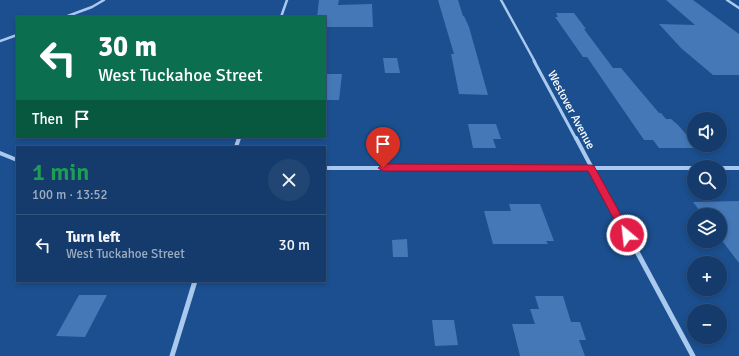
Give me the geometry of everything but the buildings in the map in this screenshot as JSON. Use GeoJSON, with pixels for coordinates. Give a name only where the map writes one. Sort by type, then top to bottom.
{"type":"FeatureCollection","features":[{"type":"Feature","properties":{"kind":"street"},"geometry":{"type":"LineString","coordinates":[[68,16],[92,7],[104,0]]}},
{"type":"Feature","properties":{"kind":"street"},"geometry":{"type":"LineString","coordinates":[[281,16],[287,0]]}},
{"type":"Feature","properties":{"kind":"street","name":"Westover Avenue"},"geometry":{"type":"LineString","coordinates":[[501,0],[693,356]]}},
{"type":"Feature","properties":{"kind":"street"},"geometry":{"type":"LineString","coordinates":[[727,0],[739,8]]}},
{"type":"Feature","properties":{"kind":"street"},"geometry":{"type":"LineString","coordinates":[[0,41],[16,35]]}},
{"type":"Feature","properties":{"kind":"street"},"geometry":{"type":"LineString","coordinates":[[0,153],[16,160]]}},
{"type":"Feature","properties":{"kind":"street"},"geometry":{"type":"LineString","coordinates":[[326,168],[687,168]]}},
{"type":"Feature","properties":{"kind":"street"},"geometry":{"type":"LineString","coordinates":[[727,168],[739,168]]}},
{"type":"Feature","properties":{"kind":"street"},"geometry":{"type":"LineString","coordinates":[[172,356],[195,282]]}},
{"type":"Feature","properties":{"kind":"route"},"geometry":{"type":"LineString","coordinates":[[383,168],[591,168],[627,235]]}}]}
